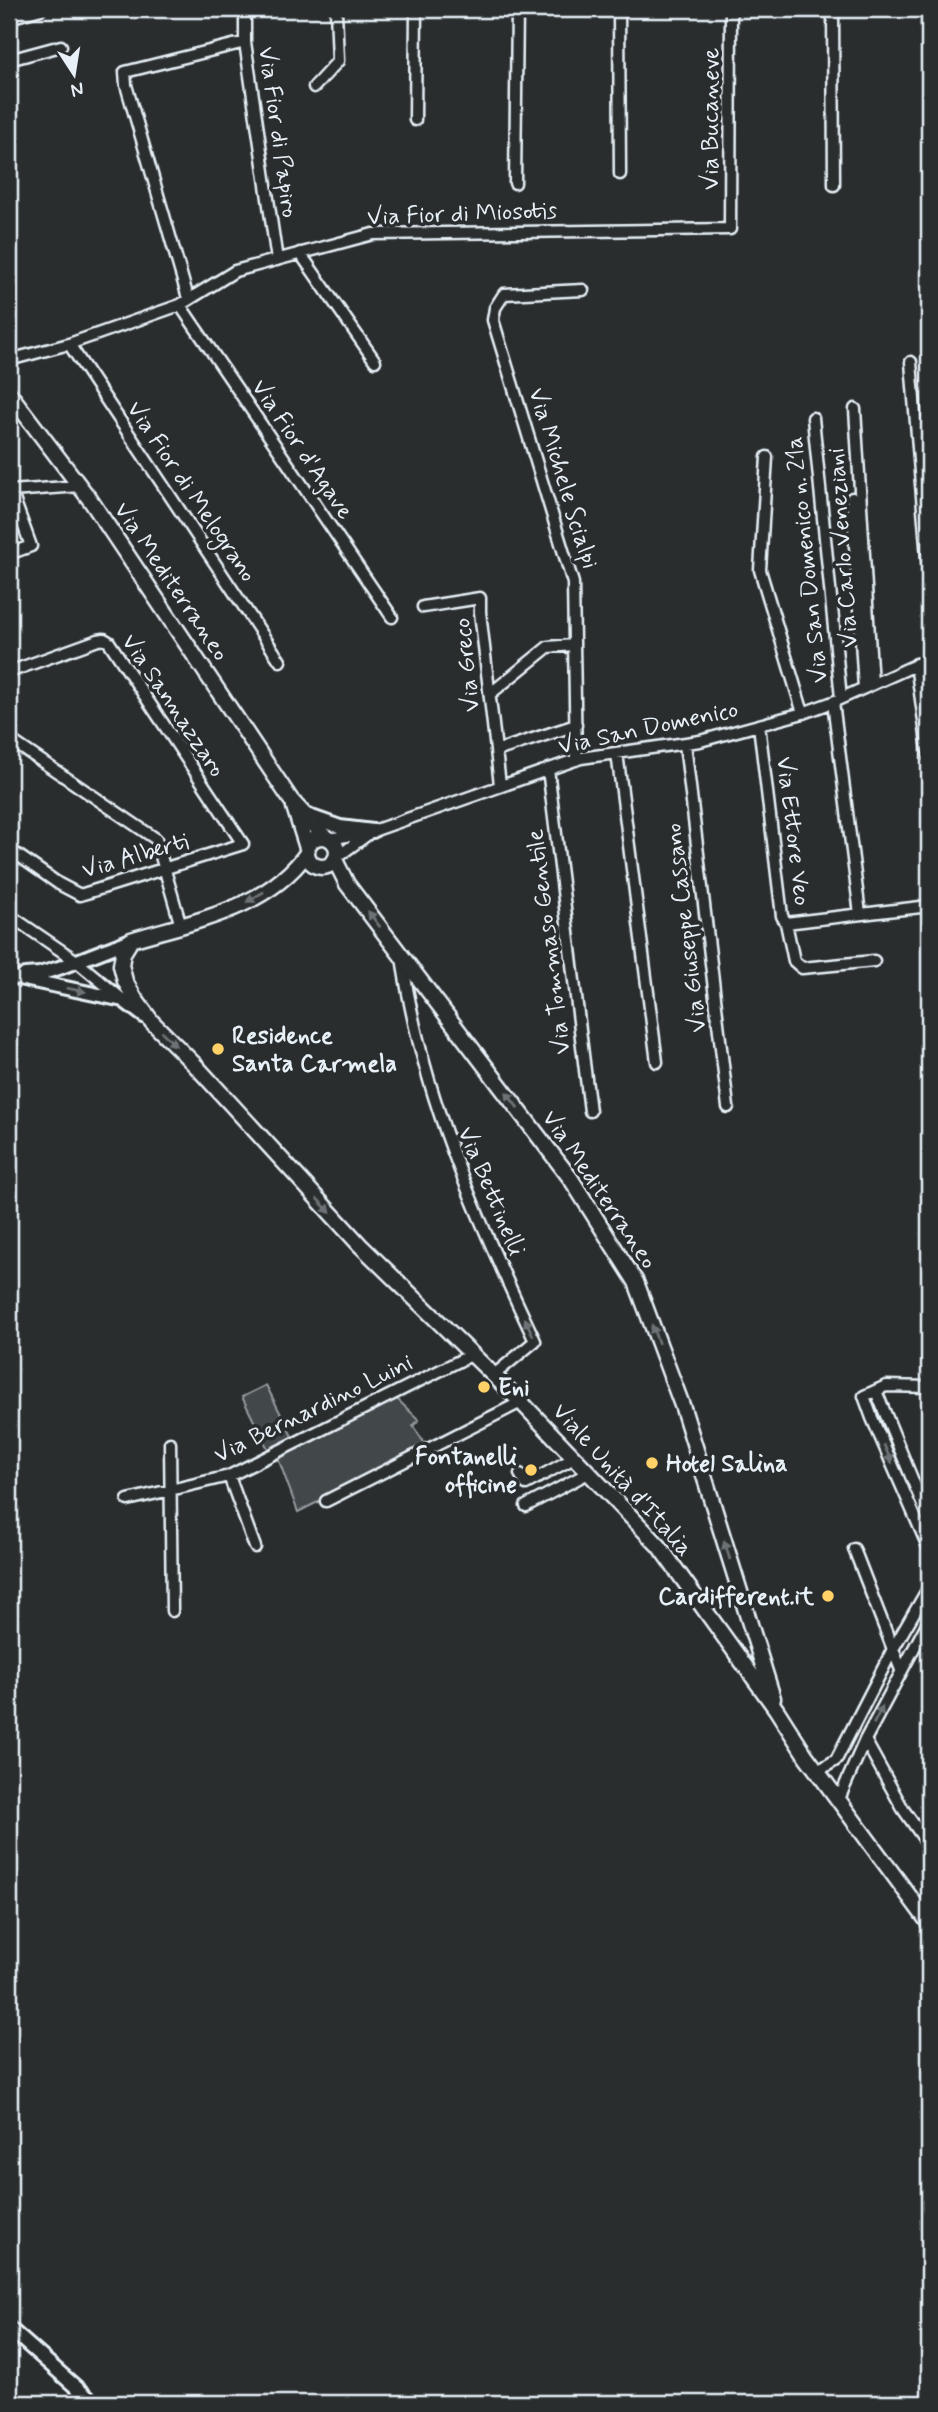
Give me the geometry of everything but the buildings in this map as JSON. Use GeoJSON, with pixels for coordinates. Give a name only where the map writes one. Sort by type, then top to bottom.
{"type":"FeatureCollection","features":[{"type":"Feature","properties":{"kind":"main road","name":"Via Mediterraneo"},"geometry":{"type":"LineString","coordinates":[[9,393],[80,486],[291,800]]}},
{"type":"Feature","properties":{"kind":"main road"},"geometry":{"type":"LineString","coordinates":[[291,800],[336,847],[336,859],[328,866],[319,867],[310,862],[291,800]]}},
{"type":"Feature","properties":{"kind":"main road"},"geometry":{"type":"LineString","coordinates":[[131,940],[232,910],[292,872],[312,841],[328,838]]}},
{"type":"Feature","properties":{"kind":"main road","name":"Via Mediterraneo"},"geometry":{"type":"LineString","coordinates":[[336,859],[347,884],[571,1179],[636,1282],[683,1408],[776,1709]]}},
{"type":"Feature","properties":{"kind":"main road","name":"Viale Unità d'Italia"},"geometry":{"type":"LineString","coordinates":[[131,940],[123,953],[121,965],[125,981],[152,1022],[196,1066],[360,1245],[576,1457],[659,1546],[818,1772],[925,1917]]}},
{"type":"Feature","properties":{"kind":"main road"},"geometry":{"type":"LineString","coordinates":[[733,1649],[746,1648],[753,1635]]}},
{"type":"Feature","properties":{"kind":"street"},"geometry":{"type":"LineString","coordinates":[[9,18],[41,9]]}},
{"type":"Feature","properties":{"kind":"street","name":"Via Fior di Papiro"},"geometry":{"type":"LineString","coordinates":[[245,9],[244,42],[277,260]]}},
{"type":"Feature","properties":{"kind":"street"},"geometry":{"type":"LineString","coordinates":[[314,87],[338,61],[335,9]]}},
{"type":"Feature","properties":{"kind":"street"},"geometry":{"type":"LineString","coordinates":[[415,120],[416,9]]}},
{"type":"Feature","properties":{"kind":"street"},"geometry":{"type":"LineString","coordinates":[[515,183],[517,9]]}},
{"type":"Feature","properties":{"kind":"street"},"geometry":{"type":"LineString","coordinates":[[620,9],[620,174]]}},
{"type":"Feature","properties":{"kind":"street","name":"Via Bucaneve"},"geometry":{"type":"LineString","coordinates":[[730,229],[731,9]]}},
{"type":"Feature","properties":{"kind":"street"},"geometry":{"type":"LineString","coordinates":[[833,9],[834,185]]}},
{"type":"Feature","properties":{"kind":"street"},"geometry":{"type":"LineString","coordinates":[[927,9],[929,125]]}},
{"type":"Feature","properties":{"kind":"street","name":"Via Fior d'Agave"},"geometry":{"type":"LineString","coordinates":[[244,42],[125,72],[126,85],[184,302],[392,617]]}},
{"type":"Feature","properties":{"kind":"street"},"geometry":{"type":"LineString","coordinates":[[9,60],[61,46]]}},
{"type":"Feature","properties":{"kind":"street","name":"Via Fior di Miosotis"},"geometry":{"type":"LineString","coordinates":[[9,359],[69,344],[184,302],[234,271],[373,234],[730,229]]}},
{"type":"Feature","properties":{"kind":"street"},"geometry":{"type":"LineString","coordinates":[[300,253],[374,361]]}},
{"type":"Feature","properties":{"kind":"street","name":"Via Michele Scialpi"},"geometry":{"type":"LineString","coordinates":[[576,760],[573,583],[493,320],[495,308],[504,294],[583,290]]}},
{"type":"Feature","properties":{"kind":"street","name":"Via Fior di Melograno"},"geometry":{"type":"LineString","coordinates":[[69,344],[281,661]]}},
{"type":"Feature","properties":{"kind":"street"},"geometry":{"type":"LineString","coordinates":[[911,362],[929,582]]}},
{"type":"Feature","properties":{"kind":"street","name":"Via Carlo Veneziani"},"geometry":{"type":"LineString","coordinates":[[855,409],[868,686]]}},
{"type":"Feature","properties":{"kind":"street","name":"Via San Domenico n. 21a"},"geometry":{"type":"LineString","coordinates":[[813,418],[837,700],[860,914]]}},
{"type":"Feature","properties":{"kind":"street"},"geometry":{"type":"LineString","coordinates":[[767,457],[760,570],[803,713]]}},
{"type":"Feature","properties":{"kind":"street"},"geometry":{"type":"LineString","coordinates":[[9,554],[31,546],[11,491],[80,486]]}},
{"type":"Feature","properties":{"kind":"street"},"geometry":{"type":"LineString","coordinates":[[852,498],[868,686]]}},
{"type":"Feature","properties":{"kind":"street","name":"Via Greco"},"geometry":{"type":"LineString","coordinates":[[423,607],[480,598],[500,785]]}},
{"type":"Feature","properties":{"kind":"street","name":"Via Sannazzaro"},"geometry":{"type":"LineString","coordinates":[[9,672],[104,639],[243,844]]}},
{"type":"Feature","properties":{"kind":"street"},"geometry":{"type":"LineString","coordinates":[[490,694],[548,647],[574,645]]}},
{"type":"Feature","properties":{"kind":"street","name":"Via San Domenico"},"geometry":{"type":"LineString","coordinates":[[328,838],[373,831],[576,760],[685,744],[803,713],[929,659]]}},
{"type":"Feature","properties":{"kind":"street"},"geometry":{"type":"LineString","coordinates":[[916,664],[929,757]]}},
{"type":"Feature","properties":{"kind":"street"},"geometry":{"type":"LineString","coordinates":[[496,751],[576,725]]}},
{"type":"Feature","properties":{"kind":"street","name":"Via Ettore Veo"},"geometry":{"type":"LineString","coordinates":[[759,725],[782,916],[786,923],[929,906]]}},
{"type":"Feature","properties":{"kind":"street"},"geometry":{"type":"LineString","coordinates":[[9,739],[156,839],[181,926]]}},
{"type":"Feature","properties":{"kind":"street","name":"Via Giuseppe Cassano"},"geometry":{"type":"LineString","coordinates":[[685,744],[728,1107]]}},
{"type":"Feature","properties":{"kind":"street"},"geometry":{"type":"LineString","coordinates":[[617,753],[657,1062]]}},
{"type":"Feature","properties":{"kind":"street","name":"Via Tommaso Gentile"},"geometry":{"type":"LineString","coordinates":[[548,769],[590,1111]]}},
{"type":"Feature","properties":{"kind":"street"},"geometry":{"type":"LineString","coordinates":[[304,814],[340,827],[373,831]]}},
{"type":"Feature","properties":{"kind":"street","name":"Via San Domenico"},"geometry":{"type":"LineString","coordinates":[[336,859],[373,831]]}},
{"type":"Feature","properties":{"kind":"street","name":"Via Alberti"},"geometry":{"type":"LineString","coordinates":[[9,849],[59,884],[80,895],[243,844]]}},
{"type":"Feature","properties":{"kind":"street"},"geometry":{"type":"LineString","coordinates":[[9,915],[75,960],[152,1022]]}},
{"type":"Feature","properties":{"kind":"street"},"geometry":{"type":"LineString","coordinates":[[786,923],[794,961],[802,968],[874,961]]}},
{"type":"Feature","properties":{"kind":"street"},"geometry":{"type":"LineString","coordinates":[[123,1000],[9,976],[39,974],[131,940]]}},
{"type":"Feature","properties":{"kind":"street","name":"Via Bettinelli"},"geometry":{"type":"LineString","coordinates":[[401,955],[408,1001],[443,1129],[482,1227],[535,1340],[494,1375]]}},
{"type":"Feature","properties":{"kind":"street"},"geometry":{"type":"LineString","coordinates":[[408,1001],[424,985]]}},
{"type":"Feature","properties":{"kind":"street","name":"Via Bernardino Luini"},"geometry":{"type":"LineString","coordinates":[[128,1500],[229,1476],[473,1354]]}},
{"type":"Feature","properties":{"kind":"street"},"geometry":{"type":"LineString","coordinates":[[929,1387],[886,1387],[864,1396],[929,1549]]}},
{"type":"Feature","properties":{"kind":"street"},"geometry":{"type":"LineString","coordinates":[[873,1392],[929,1520]]}},
{"type":"Feature","properties":{"kind":"street"},"geometry":{"type":"LineString","coordinates":[[326,1501],[521,1402]]}},
{"type":"Feature","properties":{"kind":"street"},"geometry":{"type":"LineString","coordinates":[[170,1443],[172,1611]]}},
{"type":"Feature","properties":{"kind":"street","name":"Viale Unità d'Italia"},"geometry":{"type":"LineString","coordinates":[[520,1474],[526,1484],[576,1457]]}},
{"type":"Feature","properties":{"kind":"street","name":"Viale Unità d'Italia"},"geometry":{"type":"LineString","coordinates":[[526,1506],[590,1472]]}},
{"type":"Feature","properties":{"kind":"street"},"geometry":{"type":"LineString","coordinates":[[229,1476],[255,1548]]}},
{"type":"Feature","properties":{"kind":"street"},"geometry":{"type":"LineString","coordinates":[[854,1549],[901,1670]]}},
{"type":"Feature","properties":{"kind":"street"},"geometry":{"type":"LineString","coordinates":[[818,1772],[836,1760],[893,1649],[929,1587]]}},
{"type":"Feature","properties":{"kind":"street"},"geometry":{"type":"LineString","coordinates":[[839,1799],[865,1740],[929,1620]]}},
{"type":"Feature","properties":{"kind":"street"},"geometry":{"type":"LineString","coordinates":[[865,1740],[903,1809],[929,1846]]}},
{"type":"Feature","properties":{"kind":"street"},"geometry":{"type":"LineString","coordinates":[[925,1917],[929,1897]]}},
{"type":"Feature","properties":{"kind":"street"},"geometry":{"type":"LineString","coordinates":[[9,2328],[94,2403]]}},
{"type":"Feature","properties":{"kind":"shaded area"},"geometry":{"type":"Polygon","coordinates":[[[266,1385],[293,1438],[269,1451],[242,1397],[266,1385]]]}},
{"type":"Feature","properties":{"kind":"shaded area"},"geometry":{"type":"Polygon","coordinates":[[[396,1398],[419,1420],[413,1426],[427,1447],[298,1512],[278,1458],[396,1398]]]}},
{"type":"Feature","properties":{"kind":"place","name":"Residence Santa Carmela"},"geometry":{"type":"Point","coordinates":[218,1049]}},
{"type":"Feature","properties":{"kind":"place","name":"Eni"},"geometry":{"type":"Point","coordinates":[484,1387]}},
{"type":"Feature","properties":{"kind":"place","name":"Hotel Salina"},"geometry":{"type":"Point","coordinates":[652,1463]}},
{"type":"Feature","properties":{"kind":"place","name":"Fontanelli officine"},"geometry":{"type":"Point","coordinates":[531,1470]}},
{"type":"Feature","properties":{"kind":"place","name":"Cardifferent.it"},"geometry":{"type":"Point","coordinates":[828,1596]}}]}
